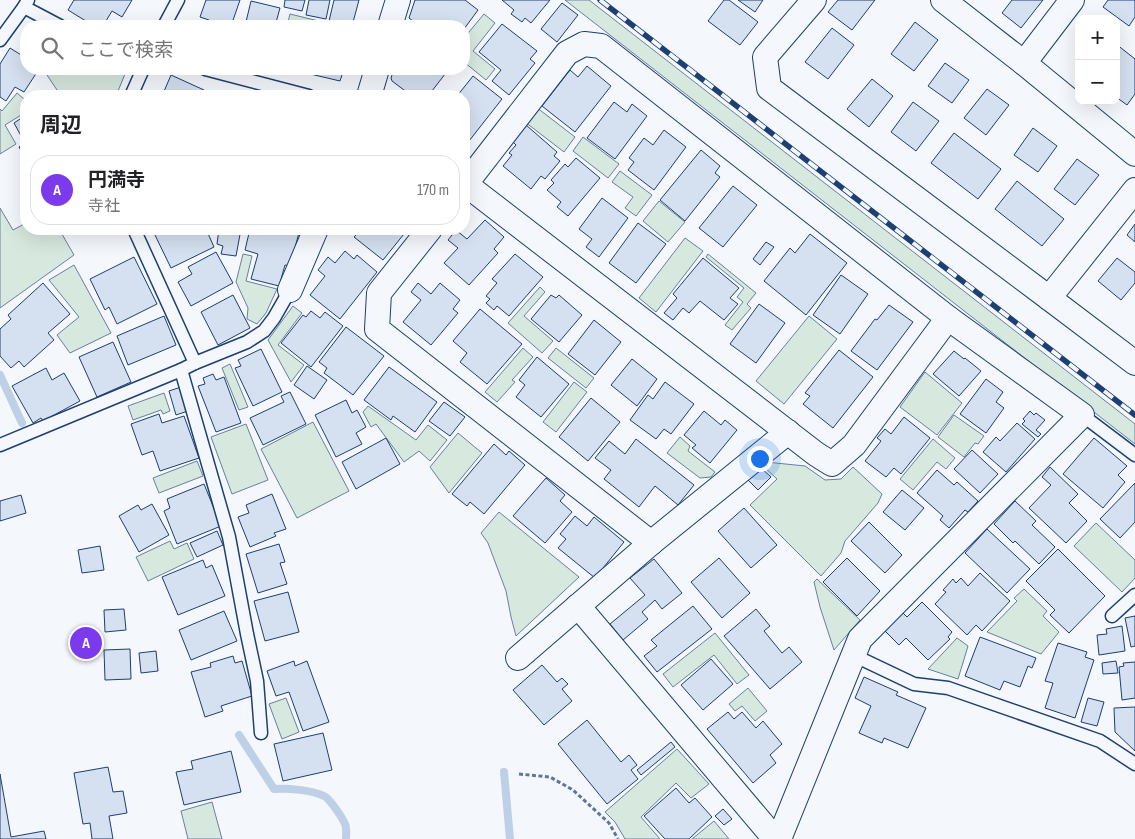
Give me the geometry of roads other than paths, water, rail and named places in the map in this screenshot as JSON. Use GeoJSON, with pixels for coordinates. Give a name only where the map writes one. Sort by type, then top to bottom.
{"type":"FeatureCollection","features":[{"type":"Feature","properties":{"kind":"street"},"geometry":{"type":"LineString","coordinates":[[392,20],[398,0]]}},
{"type":"Feature","properties":{"kind":"street"},"geometry":{"type":"LineString","coordinates":[[814,0],[765,57],[769,88],[1135,364]]}},
{"type":"Feature","properties":{"kind":"street"},"geometry":{"type":"LineString","coordinates":[[943,0],[1024,63],[1135,154]]}},
{"type":"Feature","properties":{"kind":"street"},"geometry":{"type":"LineString","coordinates":[[1024,63],[1072,0]]}},
{"type":"Feature","properties":{"kind":"street"},"geometry":{"type":"LineString","coordinates":[[470,176],[567,53],[584,44],[601,46],[948,318],[1082,415],[860,639],[780,839]]}},
{"type":"Feature","properties":{"kind":"street"},"geometry":{"type":"LineString","coordinates":[[371,90],[375,75]]}},
{"type":"Feature","properties":{"kind":"street"},"geometry":{"type":"LineString","coordinates":[[470,189],[816,454],[832,464],[854,445],[948,318]]}},
{"type":"Feature","properties":{"kind":"street"},"geometry":{"type":"LineString","coordinates":[[1049,298],[1135,190]]}},
{"type":"Feature","properties":{"kind":"street"},"geometry":{"type":"LineString","coordinates":[[290,290],[313,235]]}},
{"type":"Feature","properties":{"kind":"street"},"geometry":{"type":"LineString","coordinates":[[425,235],[379,293],[377,329],[651,543]]}},
{"type":"Feature","properties":{"kind":"street"},"geometry":{"type":"LineString","coordinates":[[518,658],[651,543],[788,432]]}},
{"type":"Feature","properties":{"kind":"street"},"geometry":{"type":"LineString","coordinates":[[578,606],[775,839]]}},
{"type":"Feature","properties":{"kind":"lane"},"geometry":{"type":"LineString","coordinates":[[167,20],[178,0]]}},
{"type":"Feature","properties":{"kind":"lane"},"geometry":{"type":"LineString","coordinates":[[0,40],[26,3],[51,20]]}},
{"type":"Feature","properties":{"kind":"lane"},"geometry":{"type":"LineString","coordinates":[[134,90],[140,75]]}},
{"type":"Feature","properties":{"kind":"lane"},"geometry":{"type":"LineString","coordinates":[[229,75],[286,90]]}},
{"type":"Feature","properties":{"kind":"lane"},"geometry":{"type":"LineString","coordinates":[[137,235],[195,363]]}},
{"type":"Feature","properties":{"kind":"lane"},"geometry":{"type":"LineString","coordinates":[[0,445],[247,342],[264,331],[290,290]]}},
{"type":"Feature","properties":{"kind":"lane"},"geometry":{"type":"LineString","coordinates":[[182,370],[229,537],[247,634],[258,681],[261,733]]}},
{"type":"Feature","properties":{"kind":"lane"},"geometry":{"type":"LineString","coordinates":[[1082,415],[1135,455]]}},
{"type":"Feature","properties":{"kind":"lane"},"geometry":{"type":"LineString","coordinates":[[1112,616],[1135,595]]}},
{"type":"Feature","properties":{"kind":"lane"},"geometry":{"type":"LineString","coordinates":[[853,655],[914,684],[948,688],[1100,741],[1135,764]]}},
{"type":"Feature","properties":{"kind":"waterway"},"geometry":{"type":"LineString","coordinates":[[0,375],[22,423]]}},
{"type":"Feature","properties":{"kind":"waterway"},"geometry":{"type":"LineString","coordinates":[[239,735],[274,789],[307,791],[327,798],[345,824],[346,839]]}},
{"type":"Feature","properties":{"kind":"waterway"},"geometry":{"type":"LineString","coordinates":[[504,772],[510,839]]}},
{"type":"Feature","properties":{"kind":"railway"},"geometry":{"type":"LineString","coordinates":[[600,0],[1135,415]]}},
{"type":"Feature","properties":{"kind":"place","name":"円満寺"},"geometry":{"type":"Point","coordinates":[86,643]}}]}
